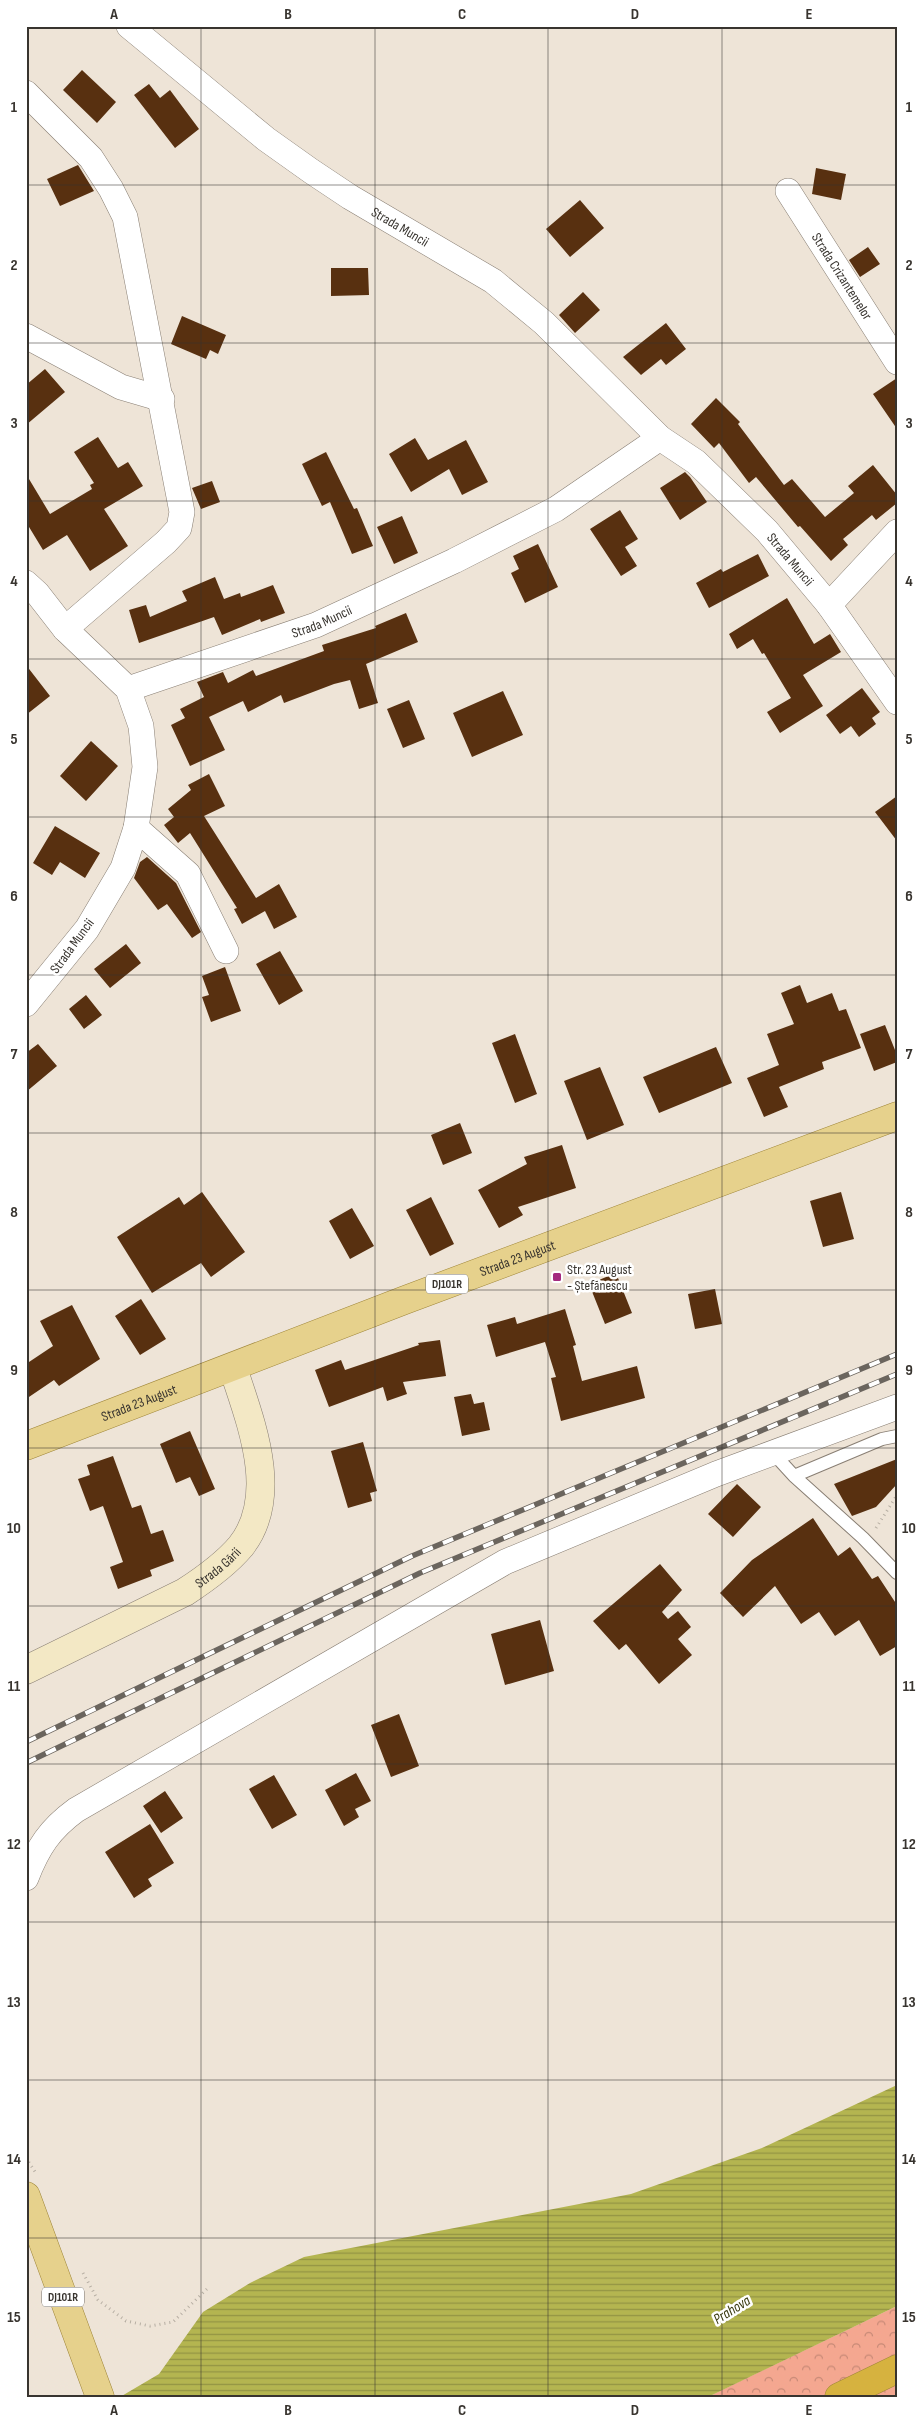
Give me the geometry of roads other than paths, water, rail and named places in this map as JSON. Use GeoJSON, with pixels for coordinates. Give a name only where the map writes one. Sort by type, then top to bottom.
{"type":"FeatureCollection","features":[{"type":"Feature","properties":{"kind":"highway"},"geometry":{"type":"LineString","coordinates":[[839,2397],[897,2369]]}},
{"type":"Feature","properties":{"kind":"main road","name":"Strada 23 August"},"geometry":{"type":"LineString","coordinates":[[26,1446],[233,1368],[414,1296],[897,1116]]}},
{"type":"Feature","properties":{"kind":"main road","name":"DJ101R"},"geometry":{"type":"LineString","coordinates":[[31,2185],[100,2397]]}},
{"type":"Feature","properties":{"kind":"street","name":"Strada Muncii"},"geometry":{"type":"LineString","coordinates":[[129,26],[266,139],[350,197],[494,281],[544,324],[660,438],[696,462],[767,531],[829,605],[897,702]]}},
{"type":"Feature","properties":{"kind":"street"},"geometry":{"type":"LineString","coordinates":[[26,93],[91,158],[126,217],[182,512],[179,528],[166,542],[65,629]]}},
{"type":"Feature","properties":{"kind":"street","name":"Strada Crizantemelor"},"geometry":{"type":"LineString","coordinates":[[788,191],[897,362]]}},
{"type":"Feature","properties":{"kind":"street"},"geometry":{"type":"LineString","coordinates":[[26,336],[121,387],[162,399]]}},
{"type":"Feature","properties":{"kind":"street","name":"Strada Muncii"},"geometry":{"type":"LineString","coordinates":[[128,689],[316,625],[454,561],[556,509],[660,438]]}},
{"type":"Feature","properties":{"kind":"street"},"geometry":{"type":"LineString","coordinates":[[829,605],[897,532]]}},
{"type":"Feature","properties":{"kind":"street","name":"Strada Muncii"},"geometry":{"type":"LineString","coordinates":[[26,583],[37,593],[65,629],[128,689],[141,726],[145,767],[136,828],[123,868],[87,929],[26,1004]]}},
{"type":"Feature","properties":{"kind":"street"},"geometry":{"type":"LineString","coordinates":[[136,828],[188,874],[226,951]]}},
{"type":"Feature","properties":{"kind":"street","name":"Strada Gării"},"geometry":{"type":"LineString","coordinates":[[26,1670],[185,1592],[208,1577],[242,1544],[257,1510],[260,1477],[250,1421],[233,1368]]}},
{"type":"Feature","properties":{"kind":"street"},"geometry":{"type":"LineString","coordinates":[[26,1878],[46,1838],[57,1824],[76,1810],[496,1567],[716,1474],[897,1407]]}},
{"type":"Feature","properties":{"kind":"lane"},"geometry":{"type":"LineString","coordinates":[[794,1476],[858,1448],[897,1436]]}},
{"type":"Feature","properties":{"kind":"lane"},"geometry":{"type":"LineString","coordinates":[[773,1453],[794,1476],[863,1538],[897,1573]]}},
{"type":"Feature","properties":{"kind":"water","name":"Prahova"},"geometry":{"type":"Polygon","coordinates":[[[897,2085],[897,2306],[708,2397],[120,2397],[159,2374],[203,2312],[250,2283],[304,2257],[631,2194],[762,2148],[897,2085]]]}},
{"type":"Feature","properties":{"kind":"railway"},"geometry":{"type":"LineString","coordinates":[[26,1742],[412,1556],[897,1354]]}},
{"type":"Feature","properties":{"kind":"railway"},"geometry":{"type":"LineString","coordinates":[[26,1763],[420,1573],[897,1374]]}},
{"type":"Feature","properties":{"kind":"place","name":"Str. 23 August - Ștefănescu"},"geometry":{"type":"Point","coordinates":[557,1277]}}]}
